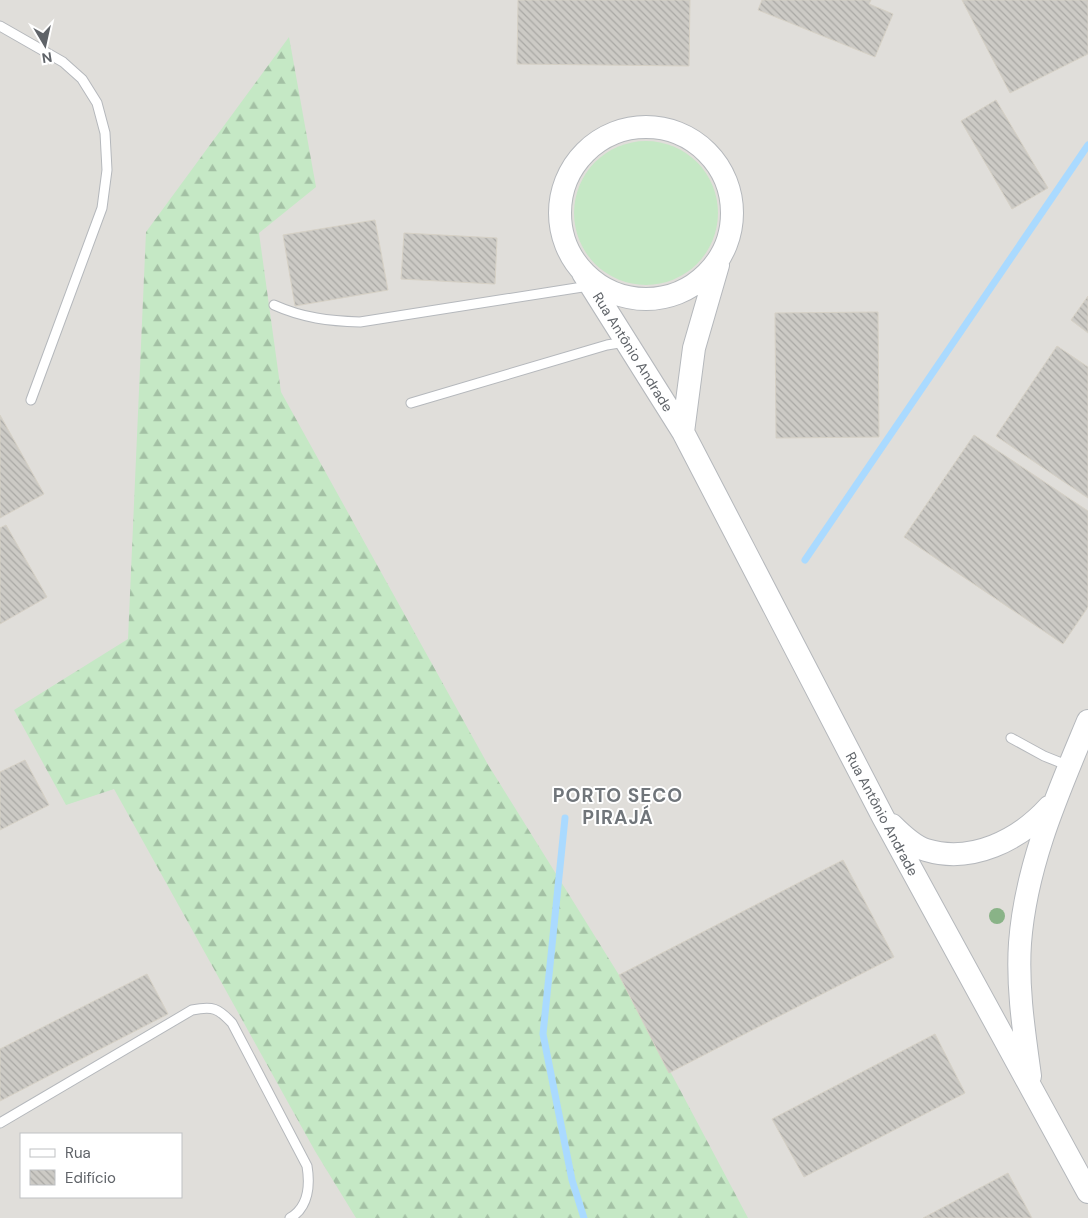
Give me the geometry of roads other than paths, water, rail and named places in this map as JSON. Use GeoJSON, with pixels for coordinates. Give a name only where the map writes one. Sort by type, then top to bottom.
{"type":"FeatureCollection","features":[{"type":"Feature","properties":{"kind":"street"},"geometry":{"type":"LineString","coordinates":[[652,127],[681,134],[705,150],[723,174],[732,202],[730,231],[720,258],[700,281],[678,293],[655,299],[631,298],[607,290],[588,279],[567,249],[559,220],[562,191],[575,164],[595,143],[622,130],[652,127]]}},
{"type":"Feature","properties":{"kind":"street","name":"Rua Antônio Andrade"},"geometry":{"type":"LineString","coordinates":[[683,432],[694,348],[720,258]]}},
{"type":"Feature","properties":{"kind":"street","name":"Rua Antônio Andrade"},"geometry":{"type":"LineString","coordinates":[[588,279],[683,432],[883,817],[1088,1192]]}},
{"type":"Feature","properties":{"kind":"street"},"geometry":{"type":"LineString","coordinates":[[1031,1089],[1020,986],[1020,943],[1026,896],[1053,802],[1088,721]]}},
{"type":"Feature","properties":{"kind":"street"},"geometry":{"type":"LineString","coordinates":[[883,817],[904,837],[925,850],[948,853],[972,852],[994,846],[1017,836],[1035,822],[1053,802]]}},
{"type":"Feature","properties":{"kind":"lane"},"geometry":{"type":"LineString","coordinates":[[0,26],[63,62],[82,79],[98,103],[105,133],[106,170],[102,208],[31,400]]}},
{"type":"Feature","properties":{"kind":"lane"},"geometry":{"type":"LineString","coordinates":[[274,305],[294,314],[323,320],[360,322],[588,279]]}},
{"type":"Feature","properties":{"kind":"lane"},"geometry":{"type":"LineString","coordinates":[[411,403],[607,345],[628,341]]}},
{"type":"Feature","properties":{"kind":"lane"},"geometry":{"type":"LineString","coordinates":[[1012,738],[1044,756],[1069,766]]}},
{"type":"Feature","properties":{"kind":"lane"},"geometry":{"type":"LineString","coordinates":[[0,1123],[192,1010],[208,1007],[221,1011],[232,1023],[306,1166],[309,1182],[306,1199],[290,1218]]}},
{"type":"Feature","properties":{"kind":"waterway"},"geometry":{"type":"LineString","coordinates":[[805,560],[1088,145]]}},
{"type":"Feature","properties":{"kind":"waterway"},"geometry":{"type":"LineString","coordinates":[[565,818],[543,1034],[572,1180],[584,1218]]}},
{"type":"Feature","properties":{"kind":"district","name":"PORTO SECO PIRAJÁ"},"geometry":{"type":"Point","coordinates":[618,806]}}]}
